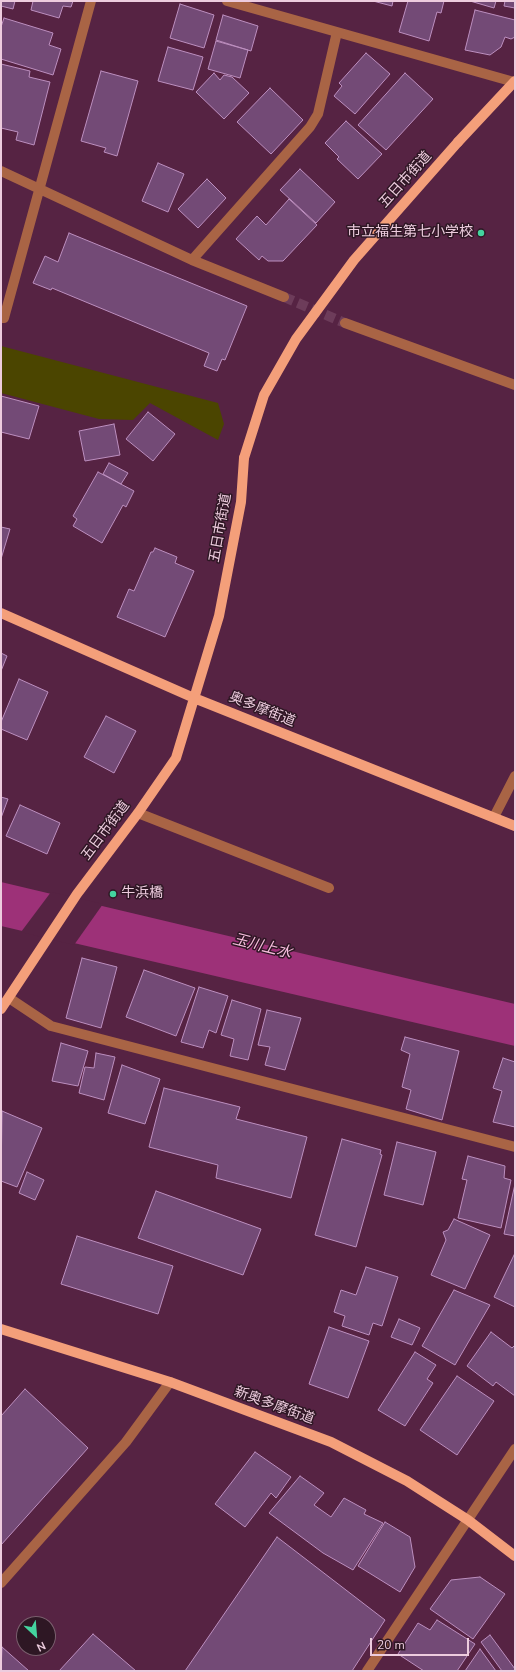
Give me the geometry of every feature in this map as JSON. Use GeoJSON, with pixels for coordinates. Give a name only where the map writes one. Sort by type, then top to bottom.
{"type":"FeatureCollection","features":[{"type":"Feature","properties":{"kind":"main road","name":"五日市街道"},"geometry":{"type":"LineString","coordinates":[[1,1009],[77,894],[138,813],[176,758],[219,616],[241,502],[244,458],[264,395],[296,339],[320,303],[354,260],[458,142],[514,82]]}},
{"type":"Feature","properties":{"kind":"main road","name":"奥多摩街道"},"geometry":{"type":"LineString","coordinates":[[1,613],[194,698],[515,826]]}},
{"type":"Feature","properties":{"kind":"main road","name":"新奥多摩街道"},"geometry":{"type":"LineString","coordinates":[[1,1329],[170,1382],[331,1442],[407,1481],[468,1520],[515,1556]]}},
{"type":"Feature","properties":{"kind":"street"},"geometry":{"type":"LineString","coordinates":[[1,318],[4,318],[91,1]]}},
{"type":"Feature","properties":{"kind":"street"},"geometry":{"type":"LineString","coordinates":[[227,1],[514,82]]}},
{"type":"Feature","properties":{"kind":"street"},"geometry":{"type":"LineString","coordinates":[[192,260],[310,127],[318,114],[337,32]]}},
{"type":"Feature","properties":{"kind":"street"},"geometry":{"type":"LineString","coordinates":[[1,171],[192,260],[284,297]]}},
{"type":"Feature","properties":{"kind":"street"},"geometry":{"type":"LineString","coordinates":[[345,323],[515,385]]}},
{"type":"Feature","properties":{"kind":"street"},"geometry":{"type":"LineString","coordinates":[[494,817],[515,776]]}},
{"type":"Feature","properties":{"kind":"street"},"geometry":{"type":"LineString","coordinates":[[138,813],[329,888]]}},
{"type":"Feature","properties":{"kind":"street"},"geometry":{"type":"LineString","coordinates":[[9,998],[51,1026],[515,1147]]}},
{"type":"Feature","properties":{"kind":"street"},"geometry":{"type":"LineString","coordinates":[[1,1583],[126,1442],[170,1382]]}},
{"type":"Feature","properties":{"kind":"street"},"geometry":{"type":"LineString","coordinates":[[367,1671],[515,1450]]}},
{"type":"Feature","properties":{"kind":"shaded area"},"geometry":{"type":"Polygon","coordinates":[[[1,346],[218,403],[224,424],[218,440],[150,403],[133,420],[99,419],[1,393],[1,346]]]}},
{"type":"Feature","properties":{"kind":"water","name":"玉川上水"},"geometry":{"type":"Polygon","coordinates":[[[1,882],[515,1004],[515,1046],[1,926],[1,882]]]}},
{"type":"Feature","properties":{"kind":"pier","name":"牛浜橋"},"geometry":{"type":"Polygon","coordinates":[[[51,892],[103,904],[74,945],[21,932],[51,892]]]}},
{"type":"Feature","properties":{"kind":"building"},"geometry":{"type":"Polygon","coordinates":[[[1,1],[15,1],[13,9],[1,6],[1,1]]]}},
{"type":"Feature","properties":{"kind":"building"},"geometry":{"type":"Polygon","coordinates":[[[33,1],[73,1],[71,7],[63,6],[59,18],[31,10],[33,1]]]}},
{"type":"Feature","properties":{"kind":"building"},"geometry":{"type":"Polygon","coordinates":[[[373,1],[393,1],[392,6],[373,1]]]}},
{"type":"Feature","properties":{"kind":"building"},"geometry":{"type":"Polygon","coordinates":[[[408,1],[444,1],[441,13],[437,12],[429,41],[399,32],[408,1]]]}},
{"type":"Feature","properties":{"kind":"building"},"geometry":{"type":"Polygon","coordinates":[[[470,1],[496,1],[494,8],[470,1]]]}},
{"type":"Feature","properties":{"kind":"building"},"geometry":{"type":"Polygon","coordinates":[[[505,1],[515,1],[515,8],[504,6],[505,1]]]}},
{"type":"Feature","properties":{"kind":"building"},"geometry":{"type":"Polygon","coordinates":[[[180,4],[214,15],[204,48],[170,38],[180,4]]]}},
{"type":"Feature","properties":{"kind":"building"},"geometry":{"type":"Polygon","coordinates":[[[475,10],[515,20],[515,37],[511,39],[505,37],[501,47],[490,55],[465,50],[475,10]]]}},
{"type":"Feature","properties":{"kind":"building"},"geometry":{"type":"Polygon","coordinates":[[[223,15],[258,26],[251,51],[216,40],[223,15]]]}},
{"type":"Feature","properties":{"kind":"building"},"geometry":{"type":"Polygon","coordinates":[[[4,18],[53,33],[49,45],[61,49],[53,75],[1,59],[1,27],[4,18]]]}},
{"type":"Feature","properties":{"kind":"building"},"geometry":{"type":"Polygon","coordinates":[[[216,41],[248,50],[240,78],[208,69],[216,41]]]}},
{"type":"Feature","properties":{"kind":"building"},"geometry":{"type":"Polygon","coordinates":[[[168,47],[203,57],[193,90],[158,81],[168,47]]]}},
{"type":"Feature","properties":{"kind":"building"},"geometry":{"type":"Polygon","coordinates":[[[366,53],[390,74],[355,114],[334,96],[342,86],[339,83],[366,53]]]}},
{"type":"Feature","properties":{"kind":"building"},"geometry":{"type":"Polygon","coordinates":[[[1,64],[30,71],[29,77],[50,82],[34,145],[16,140],[18,132],[1,128],[1,64]]]}},
{"type":"Feature","properties":{"kind":"building"},"geometry":{"type":"Polygon","coordinates":[[[101,71],[138,81],[117,156],[104,152],[106,148],[81,141],[101,71]]]}},
{"type":"Feature","properties":{"kind":"building"},"geometry":{"type":"Polygon","coordinates":[[[214,73],[220,80],[224,75],[232,77],[249,93],[224,119],[196,92],[214,73]]]}},
{"type":"Feature","properties":{"kind":"building"},"geometry":{"type":"Polygon","coordinates":[[[405,73],[433,99],[386,150],[358,125],[405,73]]]}},
{"type":"Feature","properties":{"kind":"building"},"geometry":{"type":"Polygon","coordinates":[[[270,88],[303,120],[271,154],[237,122],[270,88]]]}},
{"type":"Feature","properties":{"kind":"building"},"geometry":{"type":"Polygon","coordinates":[[[346,121],[382,154],[358,179],[337,159],[339,157],[325,143],[346,121]]]}},
{"type":"Feature","properties":{"kind":"building"},"geometry":{"type":"Polygon","coordinates":[[[158,163],[184,174],[168,212],[142,201],[158,163]]]}},
{"type":"Feature","properties":{"kind":"building"},"geometry":{"type":"Polygon","coordinates":[[[300,169],[335,202],[316,223],[280,190],[300,169]]]}},
{"type":"Feature","properties":{"kind":"building"},"geometry":{"type":"Polygon","coordinates":[[[207,179],[226,198],[198,228],[178,209],[207,179]]]}},
{"type":"Feature","properties":{"kind":"building"},"geometry":{"type":"Polygon","coordinates":[[[289,199],[317,225],[283,261],[268,261],[262,256],[259,260],[236,239],[257,216],[266,225],[289,199]]]}},
{"type":"Feature","properties":{"kind":"building"},"geometry":{"type":"Polygon","coordinates":[[[69,233],[247,306],[225,360],[222,359],[217,371],[204,366],[209,353],[52,288],[51,290],[33,283],[45,256],[58,262],[69,233]]]}},
{"type":"Feature","properties":{"kind":"building"},"geometry":{"type":"Polygon","coordinates":[[[1,396],[39,406],[29,439],[1,432],[1,396]]]}},
{"type":"Feature","properties":{"kind":"building"},"geometry":{"type":"Polygon","coordinates":[[[148,412],[175,434],[153,461],[126,439],[148,412]]]}},
{"type":"Feature","properties":{"kind":"building"},"geometry":{"type":"Polygon","coordinates":[[[114,424],[120,455],[85,461],[79,431],[114,424]]]}},
{"type":"Feature","properties":{"kind":"building"},"geometry":{"type":"Polygon","coordinates":[[[109,463],[128,473],[121,484],[103,474],[109,463]]]}},
{"type":"Feature","properties":{"kind":"building"},"geometry":{"type":"Polygon","coordinates":[[[98,472],[134,491],[126,507],[123,505],[102,543],[73,526],[77,519],[73,516],[98,472]]]}},
{"type":"Feature","properties":{"kind":"building"},"geometry":{"type":"Polygon","coordinates":[[[1,527],[10,529],[1,559],[1,527]]]}},
{"type":"Feature","properties":{"kind":"building"},"geometry":{"type":"Polygon","coordinates":[[[155,548],[177,557],[175,563],[194,571],[165,637],[117,617],[129,589],[134,591],[151,552],[153,552],[155,548]]]}},
{"type":"Feature","properties":{"kind":"building"},"geometry":{"type":"Polygon","coordinates":[[[1,653],[7,656],[1,671],[1,653]]]}},
{"type":"Feature","properties":{"kind":"building"},"geometry":{"type":"Polygon","coordinates":[[[19,679],[48,692],[27,740],[1,729],[1,722],[19,679]]]}},
{"type":"Feature","properties":{"kind":"building"},"geometry":{"type":"Polygon","coordinates":[[[106,716],[136,731],[114,773],[84,757],[106,716]]]}},
{"type":"Feature","properties":{"kind":"building"},"geometry":{"type":"Polygon","coordinates":[[[1,797],[8,799],[1,818],[1,797]]]}},
{"type":"Feature","properties":{"kind":"building"},"geometry":{"type":"Polygon","coordinates":[[[20,805],[60,823],[47,854],[6,836],[20,805]]]}},
{"type":"Feature","properties":{"kind":"building"},"geometry":{"type":"Polygon","coordinates":[[[82,958],[117,967],[101,1028],[66,1018],[82,958]]]}},
{"type":"Feature","properties":{"kind":"building"},"geometry":{"type":"Polygon","coordinates":[[[144,970],[195,988],[176,1036],[126,1017],[144,970]]]}},
{"type":"Feature","properties":{"kind":"building"},"geometry":{"type":"Polygon","coordinates":[[[199,987],[228,996],[216,1033],[209,1030],[203,1048],[181,1042],[199,987]]]}},
{"type":"Feature","properties":{"kind":"building"},"geometry":{"type":"Polygon","coordinates":[[[232,1000],[261,1009],[248,1060],[230,1056],[234,1039],[221,1035],[232,1000]]]}},
{"type":"Feature","properties":{"kind":"building"},"geometry":{"type":"Polygon","coordinates":[[[267,1010],[301,1018],[285,1070],[265,1065],[270,1047],[258,1045],[267,1010]]]}},
{"type":"Feature","properties":{"kind":"building"},"geometry":{"type":"Polygon","coordinates":[[[405,1037],[459,1051],[442,1120],[406,1109],[411,1090],[402,1087],[410,1054],[401,1050],[405,1037]]]}},
{"type":"Feature","properties":{"kind":"building"},"geometry":{"type":"Polygon","coordinates":[[[61,1043],[88,1051],[78,1086],[52,1081],[61,1043]]]}},
{"type":"Feature","properties":{"kind":"building"},"geometry":{"type":"Polygon","coordinates":[[[96,1053],[115,1057],[104,1100],[79,1093],[85,1067],[94,1068],[96,1053]]]}},
{"type":"Feature","properties":{"kind":"building"},"geometry":{"type":"Polygon","coordinates":[[[503,1058],[515,1062],[515,1127],[493,1122],[502,1091],[493,1088],[503,1058]]]}},
{"type":"Feature","properties":{"kind":"building"},"geometry":{"type":"Polygon","coordinates":[[[122,1065],[160,1079],[145,1124],[108,1113],[122,1065]]]}},
{"type":"Feature","properties":{"kind":"building"},"geometry":{"type":"Polygon","coordinates":[[[164,1088],[240,1107],[236,1119],[307,1137],[291,1198],[216,1178],[218,1165],[149,1147],[164,1088]]]}},
{"type":"Feature","properties":{"kind":"building"},"geometry":{"type":"Polygon","coordinates":[[[2,1111],[42,1128],[17,1187],[1,1181],[2,1111]]]}},
{"type":"Feature","properties":{"kind":"building"},"geometry":{"type":"Polygon","coordinates":[[[342,1139],[381,1150],[380,1154],[382,1155],[356,1247],[315,1235],[342,1139]]]}},
{"type":"Feature","properties":{"kind":"building"},"geometry":{"type":"Polygon","coordinates":[[[397,1142],[436,1152],[423,1205],[384,1195],[397,1142]]]}},
{"type":"Feature","properties":{"kind":"building"},"geometry":{"type":"Polygon","coordinates":[[[468,1156],[505,1166],[504,1178],[511,1180],[501,1228],[458,1218],[467,1180],[462,1179],[468,1156]]]}},
{"type":"Feature","properties":{"kind":"building"},"geometry":{"type":"Polygon","coordinates":[[[27,1172],[44,1180],[35,1200],[19,1193],[27,1172]]]}},
{"type":"Feature","properties":{"kind":"building"},"geometry":{"type":"Polygon","coordinates":[[[515,1184],[515,1236],[504,1234],[515,1184]]]}},
{"type":"Feature","properties":{"kind":"building"},"geometry":{"type":"Polygon","coordinates":[[[156,1191],[261,1229],[243,1275],[138,1238],[156,1191]]]}},
{"type":"Feature","properties":{"kind":"building"},"geometry":{"type":"Polygon","coordinates":[[[454,1219],[490,1235],[465,1289],[431,1275],[446,1240],[443,1232],[448,1230],[454,1219]]]}},
{"type":"Feature","properties":{"kind":"building"},"geometry":{"type":"Polygon","coordinates":[[[77,1236],[173,1266],[158,1314],[61,1284],[77,1236]]]}},
{"type":"Feature","properties":{"kind":"building"},"geometry":{"type":"Polygon","coordinates":[[[515,1253],[515,1307],[494,1297],[515,1253]]]}},
{"type":"Feature","properties":{"kind":"building"},"geometry":{"type":"Polygon","coordinates":[[[366,1267],[398,1277],[382,1326],[373,1323],[369,1335],[342,1326],[345,1316],[334,1312],[341,1290],[356,1295],[366,1267]]]}},
{"type":"Feature","properties":{"kind":"building"},"geometry":{"type":"Polygon","coordinates":[[[454,1290],[490,1305],[455,1365],[422,1346],[454,1290]]]}},
{"type":"Feature","properties":{"kind":"building"},"geometry":{"type":"Polygon","coordinates":[[[399,1319],[420,1328],[412,1345],[391,1337],[399,1319]]]}},
{"type":"Feature","properties":{"kind":"building"},"geometry":{"type":"Polygon","coordinates":[[[329,1327],[369,1341],[348,1398],[309,1384],[329,1327]]]}},
{"type":"Feature","properties":{"kind":"building"},"geometry":{"type":"Polygon","coordinates":[[[491,1332],[512,1348],[515,1345],[515,1396],[496,1382],[493,1386],[467,1366],[491,1332]]]}},
{"type":"Feature","properties":{"kind":"building"},"geometry":{"type":"Polygon","coordinates":[[[415,1352],[436,1365],[427,1379],[433,1383],[405,1426],[378,1410],[415,1352]]]}},
{"type":"Feature","properties":{"kind":"building"},"geometry":{"type":"Polygon","coordinates":[[[457,1376],[494,1401],[457,1455],[420,1430],[457,1376]]]}},
{"type":"Feature","properties":{"kind":"building"},"geometry":{"type":"Polygon","coordinates":[[[25,1389],[88,1448],[1,1545],[1,1416],[25,1389]]]}},
{"type":"Feature","properties":{"kind":"building"},"geometry":{"type":"Polygon","coordinates":[[[255,1452],[291,1477],[276,1498],[271,1493],[245,1527],[215,1504],[255,1452]]]}},
{"type":"Feature","properties":{"kind":"building"},"geometry":{"type":"Polygon","coordinates":[[[300,1476],[324,1493],[314,1505],[331,1517],[344,1498],[366,1510],[364,1514],[383,1523],[353,1570],[323,1553],[269,1513],[300,1476]]]}},
{"type":"Feature","properties":{"kind":"building"},"geometry":{"type":"Polygon","coordinates":[[[385,1522],[410,1537],[415,1567],[400,1592],[358,1566],[385,1522]]]}},
{"type":"Feature","properties":{"kind":"building"},"geometry":{"type":"Polygon","coordinates":[[[277,1537],[385,1620],[352,1671],[185,1671],[277,1537]]]}},
{"type":"Feature","properties":{"kind":"building"},"geometry":{"type":"Polygon","coordinates":[[[480,1577],[505,1594],[473,1639],[430,1609],[451,1580],[480,1577]]]}},
{"type":"Feature","properties":{"kind":"building"},"geometry":{"type":"Polygon","coordinates":[[[437,1620],[475,1644],[457,1671],[424,1671],[398,1654],[418,1623],[430,1630],[437,1620]]]}},
{"type":"Feature","properties":{"kind":"building"},"geometry":{"type":"Polygon","coordinates":[[[93,1634],[136,1671],[59,1671],[93,1634]]]}},
{"type":"Feature","properties":{"kind":"building"},"geometry":{"type":"Polygon","coordinates":[[[490,1635],[515,1671],[502,1671],[481,1642],[490,1635]]]}},
{"type":"Feature","properties":{"kind":"building"},"geometry":{"type":"Polygon","coordinates":[[[2,1647],[29,1671],[1,1671],[2,1647]]]}},
{"type":"Feature","properties":{"kind":"building"},"geometry":{"type":"Polygon","coordinates":[[[480,1649],[496,1671],[465,1671],[480,1649]]]}},
{"type":"Feature","properties":{"kind":"tunnel"},"geometry":{"type":"LineString","coordinates":[[284,297],[345,323]]}},
{"type":"Feature","properties":{"kind":"place","name":"市立福生第七小学校"},"geometry":{"type":"Point","coordinates":[481,233]}},
{"type":"Feature","properties":{"kind":"place","name":"牛浜橋"},"geometry":{"type":"Point","coordinates":[113,894]}}]}
